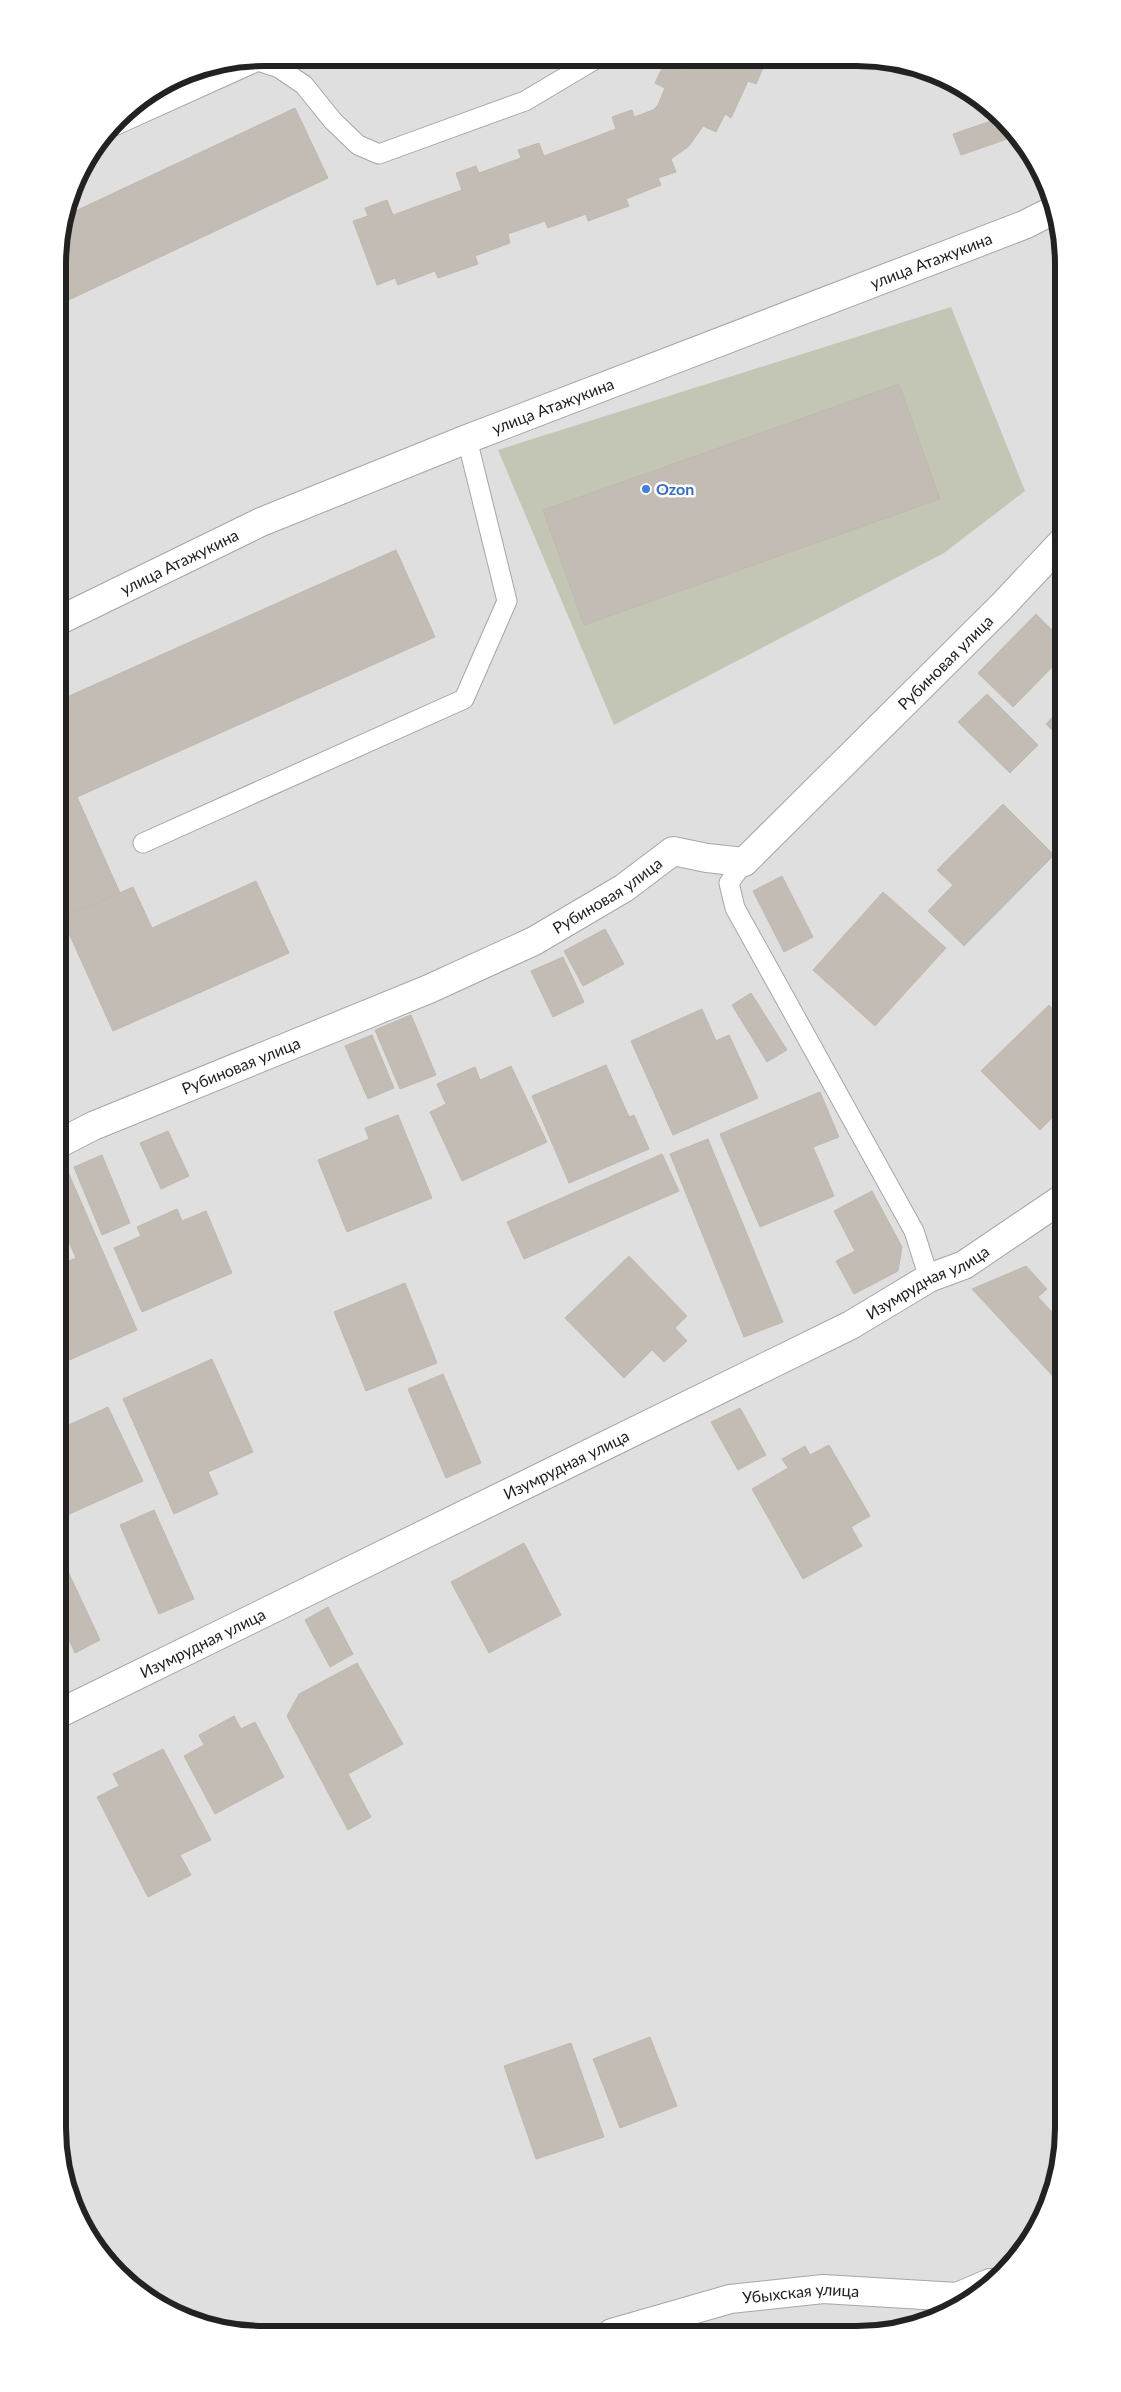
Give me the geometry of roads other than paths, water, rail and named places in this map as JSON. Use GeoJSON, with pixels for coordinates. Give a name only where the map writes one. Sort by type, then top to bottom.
{"type":"FeatureCollection","features":[{"type":"Feature","properties":{"kind":"street","name":"улица Атажукина"},"geometry":{"type":"LineString","coordinates":[[66,617],[261,522],[467,439],[1024,225],[1048,213]]}},
{"type":"Feature","properties":{"kind":"street","name":"Рубиновая улица"},"geometry":{"type":"LineString","coordinates":[[66,1140],[129,1112],[429,989],[525,945],[624,888],[674,851],[707,858],[744,862],[1002,606],[1055,550]]}},
{"type":"Feature","properties":{"kind":"street","name":"Изумрудная улица"},"geometry":{"type":"LineString","coordinates":[[66,1710],[852,1325],[929,1278],[964,1265],[1055,1203]]}},
{"type":"Feature","properties":{"kind":"street","name":"Убыхская улица"},"geometry":{"type":"LineString","coordinates":[[636,2326],[730,2299],[823,2289],[957,2297],[963,2294]]}},
{"type":"Feature","properties":{"kind":"lane"},"geometry":{"type":"LineString","coordinates":[[273,66],[304,85],[333,121],[358,145],[379,154],[525,101],[584,66]]}},
{"type":"Feature","properties":{"kind":"lane"},"geometry":{"type":"LineString","coordinates":[[130,119],[243,68]]}},
{"type":"Feature","properties":{"kind":"lane"},"geometry":{"type":"LineString","coordinates":[[143,843],[464,699],[507,600],[467,439]]}},
{"type":"Feature","properties":{"kind":"lane"},"geometry":{"type":"LineString","coordinates":[[744,862],[728,883],[735,908],[914,1231],[929,1278]]}},
{"type":"Feature","properties":{"kind":"place","name":"Ozon"},"geometry":{"type":"Point","coordinates":[646,489]}}]}
